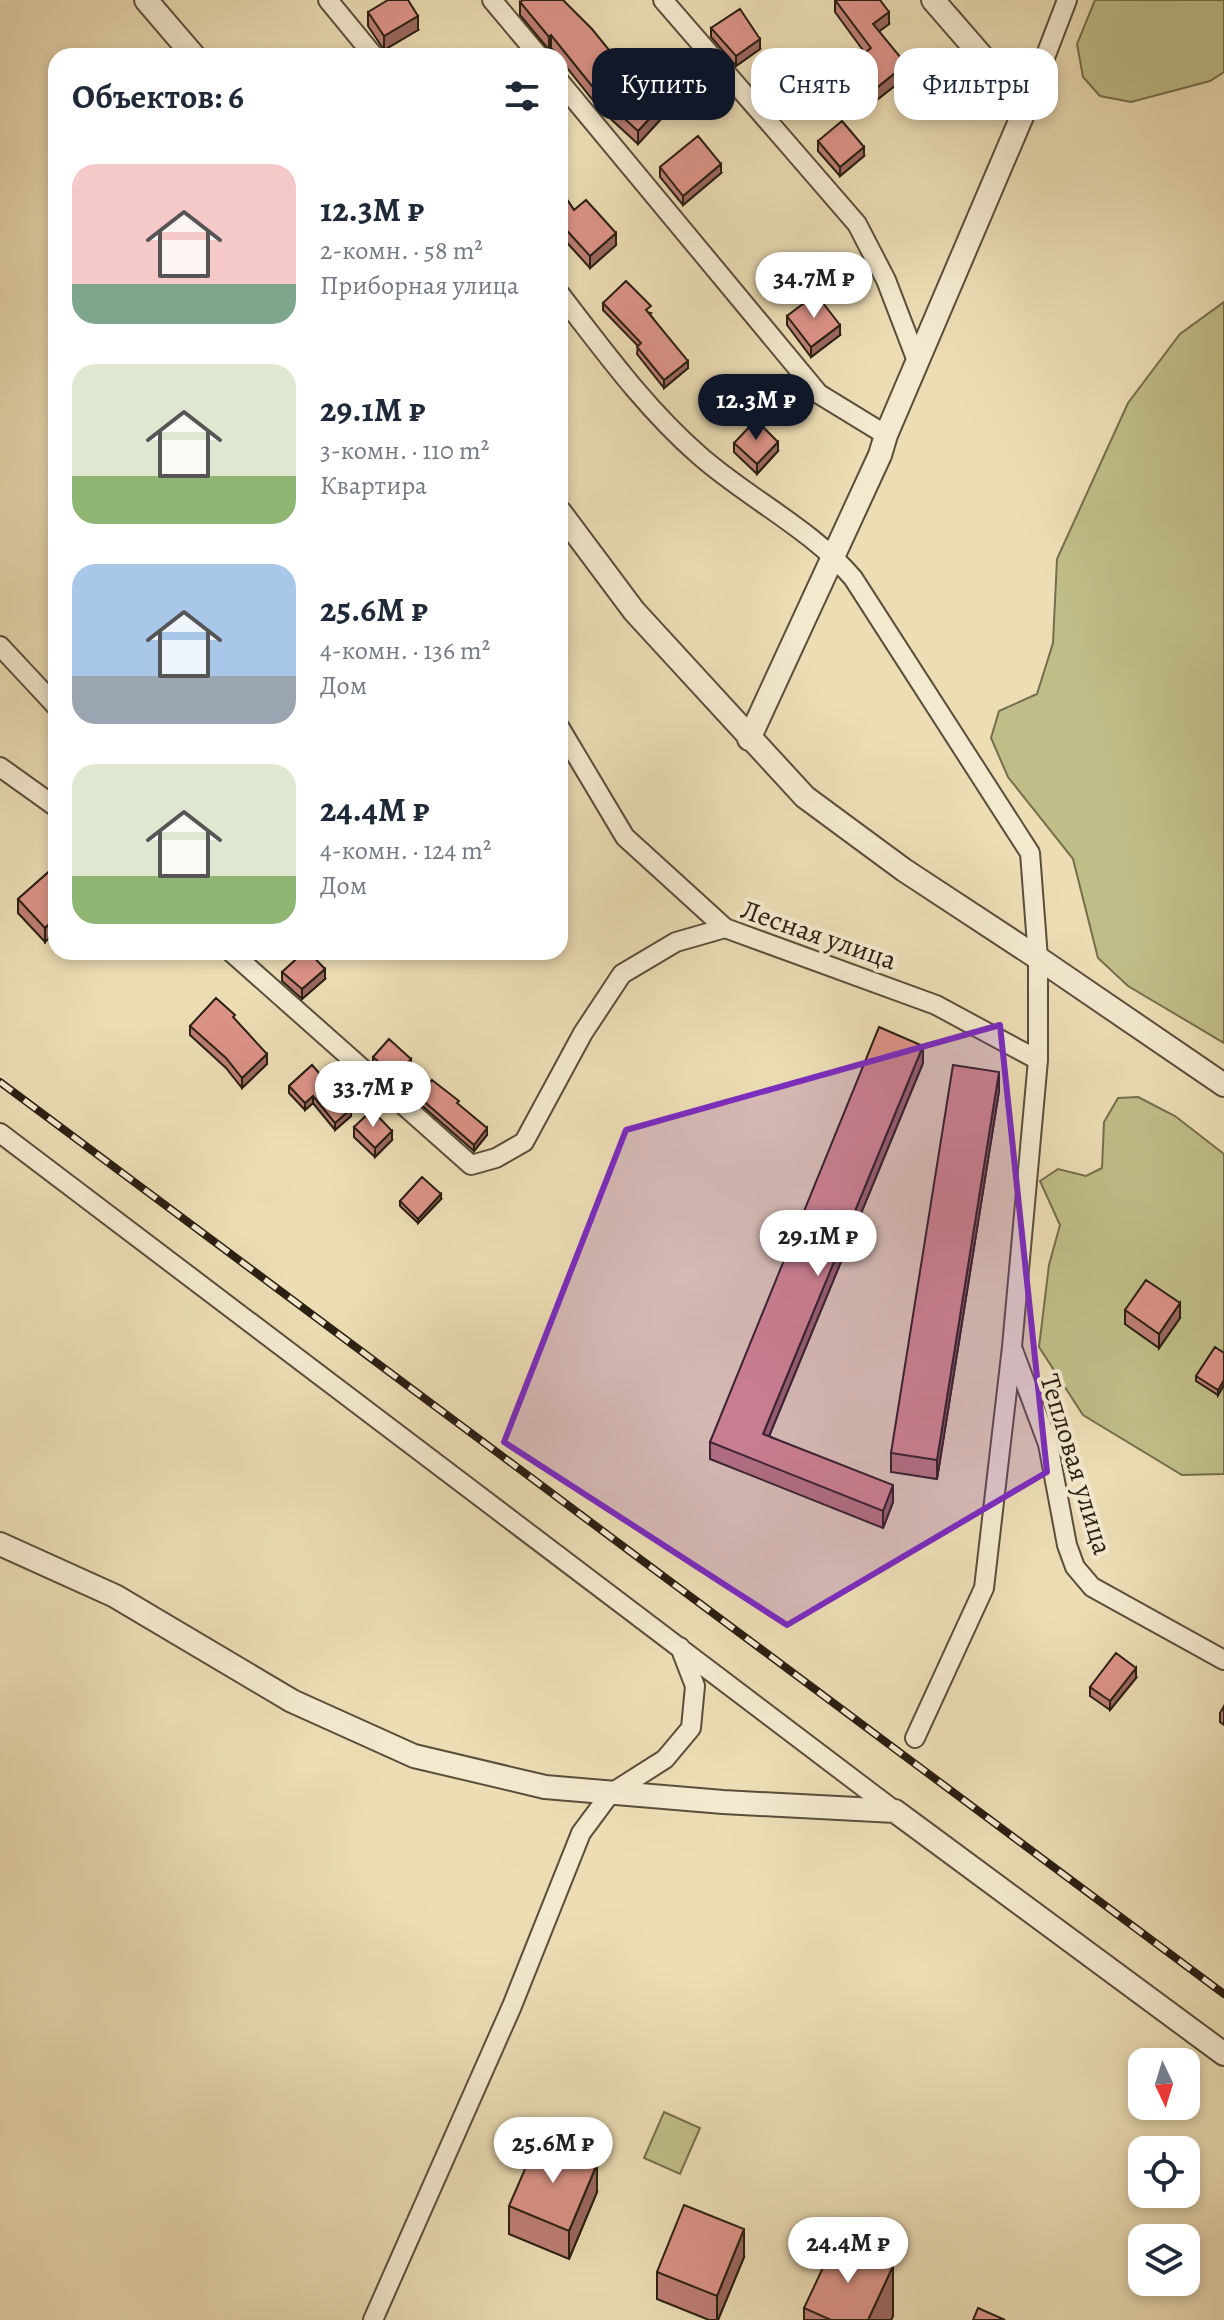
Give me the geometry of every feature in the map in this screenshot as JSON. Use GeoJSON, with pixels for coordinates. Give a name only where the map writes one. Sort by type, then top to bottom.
{"type":"FeatureCollection","features":[{"type":"Feature","properties":{"kind":"street"},"geometry":{"type":"LineString","coordinates":[[146,0],[187,48]]}},
{"type":"Feature","properties":{"kind":"street"},"geometry":{"type":"LineString","coordinates":[[328,0],[367,48]]}},
{"type":"Feature","properties":{"kind":"street"},"geometry":{"type":"LineString","coordinates":[[492,0],[532,48]]}},
{"type":"Feature","properties":{"kind":"street"},"geometry":{"type":"LineString","coordinates":[[663,0],[857,224],[886,280],[917,361]]}},
{"type":"Feature","properties":{"kind":"street"},"geometry":{"type":"LineString","coordinates":[[933,0],[975,48]]}},
{"type":"Feature","properties":{"kind":"street"},"geometry":{"type":"LineString","coordinates":[[1049,48],[1067,0]]}},
{"type":"Feature","properties":{"kind":"street"},"geometry":{"type":"LineString","coordinates":[[568,92],[819,394],[886,435]]}},
{"type":"Feature","properties":{"kind":"street"},"geometry":{"type":"LineString","coordinates":[[749,739],[880,455],[1020,120]]}},
{"type":"Feature","properties":{"kind":"street"},"geometry":{"type":"LineString","coordinates":[[568,304],[633,388],[668,427],[702,458],[834,556],[853,578],[1030,853],[1038,958],[1038,1060],[1012,1347],[984,1588],[915,1738]]}},
{"type":"Feature","properties":{"kind":"street"},"geometry":{"type":"LineString","coordinates":[[568,523],[634,611],[805,797],[904,870],[1224,1085]]}},
{"type":"Feature","properties":{"kind":"street"},"geometry":{"type":"LineString","coordinates":[[0,646],[48,697]]}},
{"type":"Feature","properties":{"kind":"street"},"geometry":{"type":"LineString","coordinates":[[568,741],[625,837],[725,928]]}},
{"type":"Feature","properties":{"kind":"street"},"geometry":{"type":"LineString","coordinates":[[0,767],[48,801]]}},
{"type":"Feature","properties":{"kind":"street","name":"Лесная улица"},"geometry":{"type":"LineString","coordinates":[[240,960],[471,1165],[496,1158],[524,1142],[583,1033],[622,974],[676,942],[725,928],[936,1005],[1038,1060]]}},
{"type":"Feature","properties":{"kind":"street"},"geometry":{"type":"LineString","coordinates":[[0,1133],[895,1811],[1224,2054]]}},
{"type":"Feature","properties":{"kind":"street","name":"Тепловая улица"},"geometry":{"type":"LineString","coordinates":[[1012,1347],[1048,1444],[1067,1545],[1075,1567],[1092,1587],[1224,1660]]}},
{"type":"Feature","properties":{"kind":"street"},"geometry":{"type":"LineString","coordinates":[[0,1544],[115,1596],[292,1701],[414,1756],[545,1787],[610,1794],[895,1811]]}},
{"type":"Feature","properties":{"kind":"street"},"geometry":{"type":"LineString","coordinates":[[373,2320],[512,2006],[581,1833],[610,1794],[665,1759],[691,1728],[695,1686],[680,1647]]}},
{"type":"Feature","properties":{"kind":"highlighted area"},"geometry":{"type":"Polygon","coordinates":[[[1000,1025],[1047,1472],[787,1625],[504,1442],[626,1130],[1000,1025]]]}},
{"type":"Feature","properties":{"kind":"shaded area"},"geometry":{"type":"Polygon","coordinates":[[[1095,0],[1224,0],[1224,72],[1210,81],[1131,102],[1100,96],[1083,77],[1077,44],[1095,0]]]}},
{"type":"Feature","properties":{"kind":"shaded area"},"geometry":{"type":"Polygon","coordinates":[[[1224,302],[1224,1043],[1128,986],[1098,958],[1073,859],[1008,777],[991,738],[999,711],[1037,694],[1053,643],[1057,559],[1128,403],[1180,334],[1224,302]]]}},
{"type":"Feature","properties":{"kind":"shaded area"},"geometry":{"type":"Polygon","coordinates":[[[1138,1097],[1175,1116],[1224,1154],[1224,1474],[1182,1475],[1083,1415],[1039,1347],[1049,1265],[1060,1225],[1040,1181],[1058,1169],[1086,1176],[1102,1168],[1104,1122],[1118,1098],[1138,1097]]]}},
{"type":"Feature","properties":{"kind":"shaded area"},"geometry":{"type":"Polygon","coordinates":[[[664,2112],[700,2128],[680,2174],[644,2158],[664,2112]]]}},
{"type":"Feature","properties":{"kind":"building"},"geometry":{"type":"Polygon","coordinates":[[[388,0],[408,0],[418,16],[384,36],[368,12],[388,0]]]}},
{"type":"Feature","properties":{"kind":"building"},"geometry":{"type":"Polygon","coordinates":[[[563,0],[592,29],[607,48],[592,48],[592,86],[568,56],[568,48],[561,48],[551,35],[549,37],[520,2],[563,0]]]}},
{"type":"Feature","properties":{"kind":"building"},"geometry":{"type":"Polygon","coordinates":[[[835,0],[880,0],[889,12],[873,24],[894,49],[894,74],[878,87],[878,48],[871,48],[835,0]]]}},
{"type":"Feature","properties":{"kind":"building"},"geometry":{"type":"Polygon","coordinates":[[[740,9],[760,39],[736,56],[735,48],[729,48],[711,28],[740,9]]]}},
{"type":"Feature","properties":{"kind":"building"},"geometry":{"type":"Polygon","coordinates":[[[626,120],[648,120],[638,131],[626,120]]]}},
{"type":"Feature","properties":{"kind":"building"},"geometry":{"type":"Polygon","coordinates":[[[842,121],[864,147],[840,167],[818,141],[842,121]]]}},
{"type":"Feature","properties":{"kind":"building"},"geometry":{"type":"Polygon","coordinates":[[[698,136],[721,164],[683,196],[660,167],[698,136]]]}},
{"type":"Feature","properties":{"kind":"building"},"geometry":{"type":"Polygon","coordinates":[[[586,200],[616,233],[590,256],[568,232],[568,201],[574,210],[586,200]]]}},
{"type":"Feature","properties":{"kind":"building"},"geometry":{"type":"Polygon","coordinates":[[[626,281],[651,306],[646,310],[688,361],[664,380],[637,347],[641,343],[603,303],[626,281]]]}},
{"type":"Feature","properties":{"kind":"building"},"geometry":{"type":"Polygon","coordinates":[[[816,294],[840,325],[811,347],[787,316],[816,294]]]}},
{"type":"Feature","properties":{"kind":"building"},"geometry":{"type":"Polygon","coordinates":[[[759,377],[774,395],[747,417],[732,398],[759,377]]]}},
{"type":"Feature","properties":{"kind":"building"},"geometry":{"type":"Polygon","coordinates":[[[756,420],[778,442],[757,464],[734,443],[756,420]]]}},
{"type":"Feature","properties":{"kind":"building"},"geometry":{"type":"Polygon","coordinates":[[[48,872],[48,925],[45,928],[18,899],[48,872]]]}},
{"type":"Feature","properties":{"kind":"building"},"geometry":{"type":"Polygon","coordinates":[[[295,960],[317,960],[325,969],[302,989],[282,972],[295,960]]]}},
{"type":"Feature","properties":{"kind":"building"},"geometry":{"type":"Polygon","coordinates":[[[216,998],[235,1015],[233,1017],[267,1054],[242,1078],[226,1058],[190,1026],[216,998]]]}},
{"type":"Feature","properties":{"kind":"building"},"geometry":{"type":"Polygon","coordinates":[[[879,1027],[923,1046],[763,1434],[893,1485],[883,1511],[710,1442],[879,1027]]]}},
{"type":"Feature","properties":{"kind":"building"},"geometry":{"type":"Polygon","coordinates":[[[389,1039],[411,1059],[395,1076],[373,1057],[389,1039]]]}},
{"type":"Feature","properties":{"kind":"building"},"geometry":{"type":"Polygon","coordinates":[[[312,1065],[351,1109],[335,1123],[313,1096],[305,1103],[289,1086],[312,1065]]]}},
{"type":"Feature","properties":{"kind":"building"},"geometry":{"type":"Polygon","coordinates":[[[953,1065],[999,1072],[937,1460],[891,1453],[953,1065]]]}},
{"type":"Feature","properties":{"kind":"building"},"geometry":{"type":"Polygon","coordinates":[[[432,1080],[487,1128],[474,1145],[419,1097],[432,1080]]]}},
{"type":"Feature","properties":{"kind":"building"},"geometry":{"type":"Polygon","coordinates":[[[372,1110],[392,1131],[375,1148],[354,1127],[372,1110]]]}},
{"type":"Feature","properties":{"kind":"building"},"geometry":{"type":"Polygon","coordinates":[[[422,1177],[441,1194],[418,1219],[400,1201],[422,1177]]]}},
{"type":"Feature","properties":{"kind":"building"},"geometry":{"type":"Polygon","coordinates":[[[1146,1280],[1180,1303],[1159,1334],[1125,1310],[1146,1280]]]}},
{"type":"Feature","properties":{"kind":"building"},"geometry":{"type":"Polygon","coordinates":[[[1215,1347],[1224,1353],[1224,1380],[1218,1390],[1196,1376],[1215,1347]]]}},
{"type":"Feature","properties":{"kind":"building"},"geometry":{"type":"Polygon","coordinates":[[[1116,1653],[1136,1668],[1110,1701],[1090,1687],[1116,1653]]]}},
{"type":"Feature","properties":{"kind":"building"},"geometry":{"type":"Polygon","coordinates":[[[538,2139],[597,2164],[569,2231],[509,2206],[538,2139]]]}},
{"type":"Feature","properties":{"kind":"building"},"geometry":{"type":"Polygon","coordinates":[[[684,2205],[744,2229],[717,2296],[657,2272],[684,2205]]]}},
{"type":"Feature","properties":{"kind":"building"},"geometry":{"type":"Polygon","coordinates":[[[836,2240],[893,2266],[868,2320],[831,2320],[804,2308],[836,2240]]]}},
{"type":"Feature","properties":{"kind":"building"},"geometry":{"type":"Polygon","coordinates":[[[978,2308],[1005,2320],[973,2320],[978,2308]]]}},
{"type":"Feature","properties":{"kind":"railway"},"geometry":{"type":"LineString","coordinates":[[0,1082],[1224,1994]]}}]}
